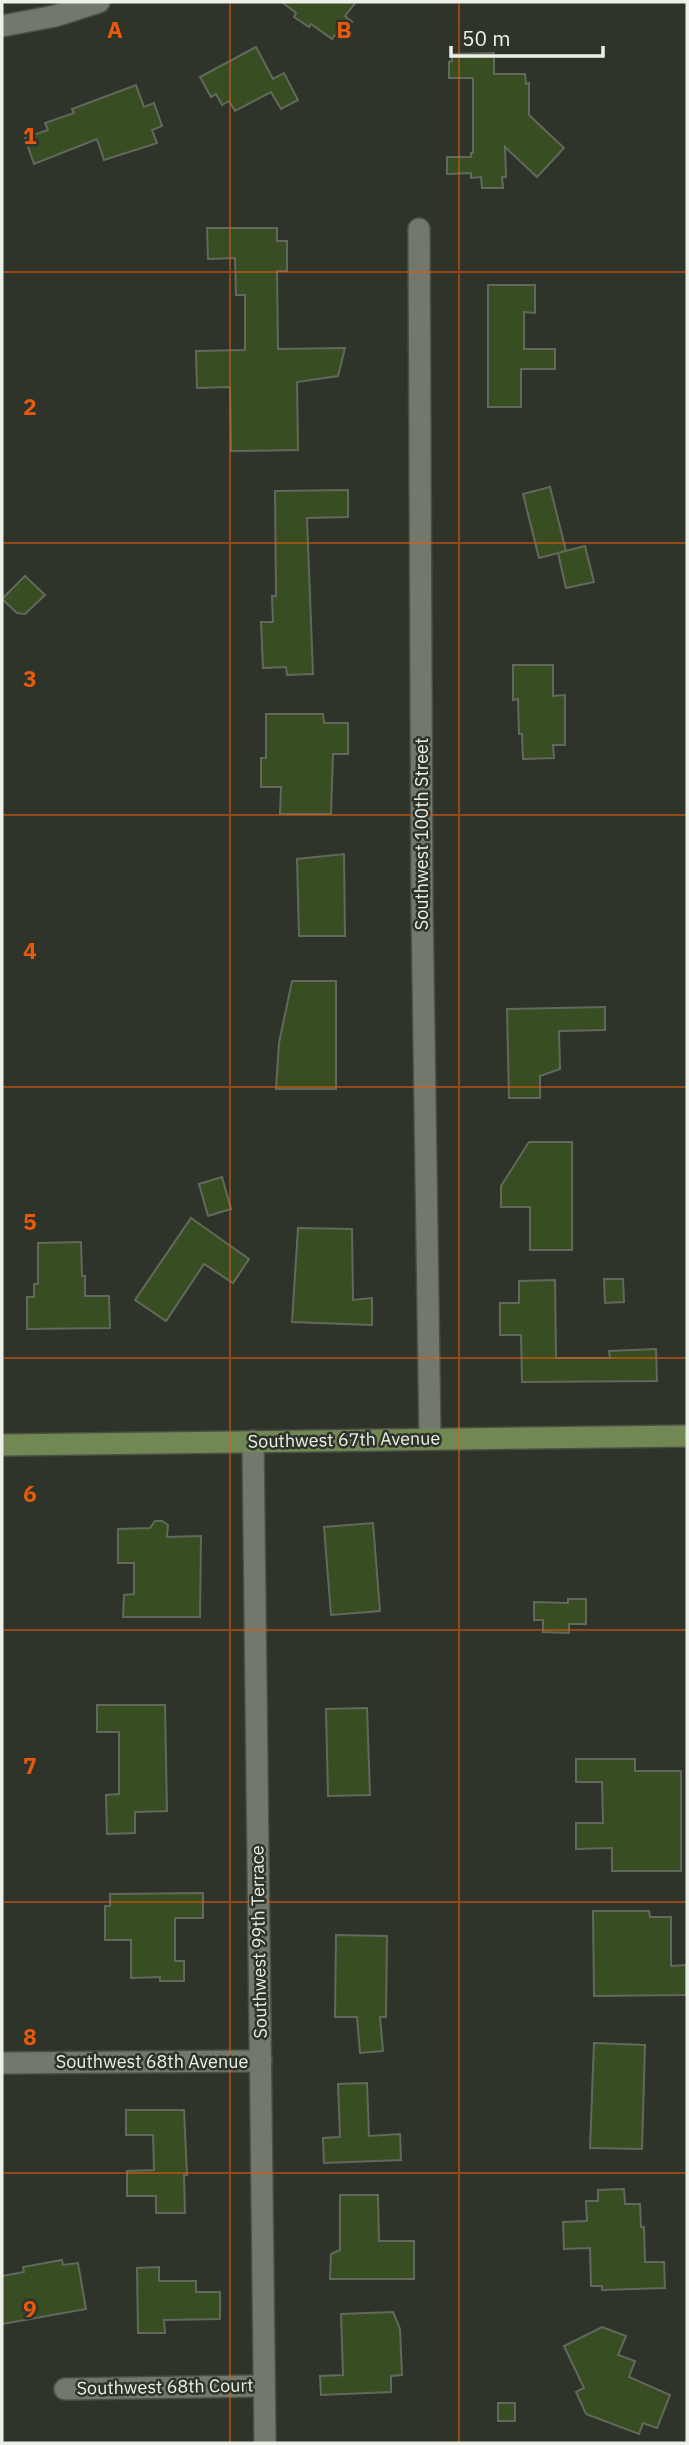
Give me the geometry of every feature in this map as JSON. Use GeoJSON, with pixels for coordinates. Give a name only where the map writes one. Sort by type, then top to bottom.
{"type":"FeatureCollection","features":[{"type":"Feature","properties":{"kind":"main road","name":"Southwest 67th Avenue"},"geometry":{"type":"LineString","coordinates":[[2,1445],[687,1436]]}},
{"type":"Feature","properties":{"kind":"street"},"geometry":{"type":"LineString","coordinates":[[2,26],[67,13],[99,2]]}},
{"type":"Feature","properties":{"kind":"street","name":"Southwest 100th Street"},"geometry":{"type":"LineString","coordinates":[[419,229],[422,904],[430,1439]]}},
{"type":"Feature","properties":{"kind":"street","name":"Southwest 99th Terrace"},"geometry":{"type":"LineString","coordinates":[[253,1440],[265,2443]]}},
{"type":"Feature","properties":{"kind":"street","name":"Southwest 68th Avenue"},"geometry":{"type":"LineString","coordinates":[[2,2063],[261,2061]]}},
{"type":"Feature","properties":{"kind":"street","name":"Southwest 68th Court"},"geometry":{"type":"LineString","coordinates":[[65,2389],[264,2386]]}},
{"type":"Feature","properties":{"kind":"building"},"geometry":{"type":"Polygon","coordinates":[[[282,2],[356,2],[345,16],[352,22],[340,39],[335,35],[332,39],[311,24],[309,27],[294,17],[296,13],[282,2]]]}},
{"type":"Feature","properties":{"kind":"building"},"geometry":{"type":"Polygon","coordinates":[[[256,47],[273,79],[284,73],[298,100],[281,109],[271,92],[235,111],[229,101],[222,105],[216,94],[211,97],[200,77],[256,47]]]}},
{"type":"Feature","properties":{"kind":"building"},"geometry":{"type":"Polygon","coordinates":[[[494,53],[494,74],[525,74],[526,84],[529,83],[529,115],[564,148],[537,177],[505,147],[506,177],[502,177],[503,188],[482,188],[481,177],[471,178],[471,173],[447,174],[447,157],[471,157],[473,153],[473,78],[449,78],[449,62],[452,61],[452,54],[494,53]]]}},
{"type":"Feature","properties":{"kind":"building"},"geometry":{"type":"Polygon","coordinates":[[[136,85],[144,107],[154,103],[162,126],[152,130],[157,143],[104,160],[97,139],[34,164],[25,138],[48,130],[45,123],[74,113],[72,109],[136,85]]]}},
{"type":"Feature","properties":{"kind":"building"},"geometry":{"type":"Polygon","coordinates":[[[207,228],[277,228],[277,241],[287,241],[287,271],[277,271],[278,349],[345,348],[338,376],[297,382],[298,450],[231,451],[230,387],[197,388],[196,351],[245,350],[245,295],[236,295],[235,258],[208,259],[207,228]]]}},
{"type":"Feature","properties":{"kind":"building"},"geometry":{"type":"Polygon","coordinates":[[[488,285],[535,285],[535,313],[524,312],[524,349],[555,349],[555,369],[521,369],[521,407],[488,407],[488,285]]]}},
{"type":"Feature","properties":{"kind":"building"},"geometry":{"type":"Polygon","coordinates":[[[550,487],[566,551],[539,558],[523,494],[550,487]]]}},
{"type":"Feature","properties":{"kind":"building"},"geometry":{"type":"Polygon","coordinates":[[[348,490],[348,517],[307,518],[313,674],[287,675],[286,667],[263,668],[261,622],[273,622],[272,596],[276,596],[275,491],[348,490]]]}},
{"type":"Feature","properties":{"kind":"building"},"geometry":{"type":"Polygon","coordinates":[[[585,546],[594,582],[566,588],[558,553],[585,546]]]}},
{"type":"Feature","properties":{"kind":"building"},"geometry":{"type":"Polygon","coordinates":[[[25,576],[45,595],[25,614],[17,613],[2,599],[25,576]]]}},
{"type":"Feature","properties":{"kind":"building"},"geometry":{"type":"Polygon","coordinates":[[[513,665],[553,665],[553,696],[565,695],[565,745],[553,745],[554,758],[523,759],[518,699],[513,700],[513,665]]]}},
{"type":"Feature","properties":{"kind":"building"},"geometry":{"type":"Polygon","coordinates":[[[266,714],[323,714],[324,723],[348,723],[348,754],[333,754],[331,814],[280,814],[281,787],[261,787],[261,758],[266,758],[266,714]]]}},
{"type":"Feature","properties":{"kind":"building"},"geometry":{"type":"Polygon","coordinates":[[[344,854],[345,936],[299,936],[297,859],[344,854]]]}},
{"type":"Feature","properties":{"kind":"building"},"geometry":{"type":"Polygon","coordinates":[[[292,981],[336,981],[336,1089],[276,1089],[279,1043],[292,981]]]}},
{"type":"Feature","properties":{"kind":"building"},"geometry":{"type":"Polygon","coordinates":[[[605,1007],[605,1030],[559,1031],[560,1069],[540,1076],[540,1098],[509,1098],[507,1009],[605,1007]]]}},
{"type":"Feature","properties":{"kind":"building"},"geometry":{"type":"Polygon","coordinates":[[[529,1142],[572,1142],[572,1250],[530,1250],[530,1207],[501,1207],[501,1186],[529,1142]]]}},
{"type":"Feature","properties":{"kind":"building"},"geometry":{"type":"Polygon","coordinates":[[[222,1177],[231,1209],[208,1216],[199,1184],[222,1177]]]}},
{"type":"Feature","properties":{"kind":"building"},"geometry":{"type":"Polygon","coordinates":[[[191,1218],[249,1259],[233,1283],[204,1264],[166,1321],[135,1300],[191,1218]]]}},
{"type":"Feature","properties":{"kind":"building"},"geometry":{"type":"Polygon","coordinates":[[[298,1228],[352,1229],[353,1300],[372,1298],[372,1325],[292,1322],[298,1228]]]}},
{"type":"Feature","properties":{"kind":"building"},"geometry":{"type":"Polygon","coordinates":[[[81,1242],[85,1296],[109,1296],[110,1328],[27,1329],[27,1297],[34,1297],[34,1284],[38,1284],[38,1243],[81,1242]]]}},
{"type":"Feature","properties":{"kind":"building"},"geometry":{"type":"Polygon","coordinates":[[[604,1279],[623,1279],[624,1302],[605,1303],[604,1279]]]}},
{"type":"Feature","properties":{"kind":"building"},"geometry":{"type":"Polygon","coordinates":[[[555,1280],[556,1358],[610,1358],[609,1351],[656,1349],[657,1381],[522,1382],[521,1335],[500,1335],[500,1303],[519,1303],[519,1281],[555,1280]]]}},
{"type":"Feature","properties":{"kind":"building"},"geometry":{"type":"Polygon","coordinates":[[[155,1521],[168,1525],[167,1537],[201,1536],[200,1617],[123,1617],[124,1595],[134,1594],[134,1563],[118,1563],[118,1529],[150,1528],[155,1521]]]}},
{"type":"Feature","properties":{"kind":"building"},"geometry":{"type":"Polygon","coordinates":[[[373,1523],[380,1611],[331,1615],[324,1527],[373,1523]]]}},
{"type":"Feature","properties":{"kind":"building"},"geometry":{"type":"Polygon","coordinates":[[[568,1599],[586,1599],[586,1624],[569,1624],[569,1633],[543,1632],[543,1620],[534,1620],[534,1602],[568,1603],[568,1599]]]}},
{"type":"Feature","properties":{"kind":"building"},"geometry":{"type":"Polygon","coordinates":[[[97,1705],[165,1705],[167,1811],[135,1812],[135,1833],[107,1834],[106,1795],[119,1794],[119,1732],[97,1732],[97,1705]]]}},
{"type":"Feature","properties":{"kind":"building"},"geometry":{"type":"Polygon","coordinates":[[[367,1708],[370,1795],[328,1796],[326,1709],[367,1708]]]}},
{"type":"Feature","properties":{"kind":"building"},"geometry":{"type":"Polygon","coordinates":[[[576,1759],[635,1759],[635,1771],[681,1771],[681,1871],[612,1871],[612,1848],[576,1849],[576,1823],[603,1823],[602,1782],[576,1782],[576,1759]]]}},
{"type":"Feature","properties":{"kind":"building"},"geometry":{"type":"Polygon","coordinates":[[[203,1893],[203,1918],[175,1918],[175,1961],[184,1961],[184,1981],[160,1981],[160,1977],[131,1978],[131,1940],[105,1940],[105,1906],[110,1906],[110,1894],[203,1893]]]}},
{"type":"Feature","properties":{"kind":"building"},"geometry":{"type":"Polygon","coordinates":[[[593,1911],[649,1911],[650,1917],[671,1917],[671,1966],[686,1965],[686,1995],[594,1996],[593,1911]]]}},
{"type":"Feature","properties":{"kind":"building"},"geometry":{"type":"Polygon","coordinates":[[[336,1935],[387,1936],[386,2017],[380,2017],[383,2051],[360,2053],[357,2017],[335,2017],[336,1935]]]}},
{"type":"Feature","properties":{"kind":"building"},"geometry":{"type":"Polygon","coordinates":[[[594,2043],[645,2045],[642,2149],[590,2148],[594,2043]]]}},
{"type":"Feature","properties":{"kind":"building"},"geometry":{"type":"Polygon","coordinates":[[[367,2083],[369,2136],[400,2134],[401,2160],[324,2163],[323,2138],[340,2137],[338,2084],[367,2083]]]}},
{"type":"Feature","properties":{"kind":"building"},"geometry":{"type":"Polygon","coordinates":[[[126,2110],[184,2110],[187,2175],[184,2175],[185,2213],[156,2213],[156,2196],[127,2196],[127,2171],[154,2170],[153,2135],[126,2135],[126,2110]]]}},
{"type":"Feature","properties":{"kind":"building"},"geometry":{"type":"Polygon","coordinates":[[[624,2189],[625,2204],[640,2204],[645,2262],[664,2262],[665,2288],[602,2290],[602,2286],[591,2286],[590,2248],[564,2249],[563,2222],[587,2221],[586,2201],[598,2201],[598,2190],[624,2189]]]}},
{"type":"Feature","properties":{"kind":"building"},"geometry":{"type":"Polygon","coordinates":[[[340,2195],[378,2195],[379,2241],[414,2241],[414,2279],[330,2279],[331,2254],[340,2250],[340,2195]]]}},
{"type":"Feature","properties":{"kind":"building"},"geometry":{"type":"Polygon","coordinates":[[[62,2260],[63,2265],[78,2263],[86,2309],[2,2324],[2,2276],[24,2272],[23,2267],[62,2260]]]}},
{"type":"Feature","properties":{"kind":"building"},"geometry":{"type":"Polygon","coordinates":[[[159,2267],[159,2281],[196,2281],[196,2292],[220,2292],[220,2319],[164,2320],[165,2333],[138,2333],[137,2268],[159,2267]]]}},
{"type":"Feature","properties":{"kind":"building"},"geometry":{"type":"Polygon","coordinates":[[[393,2312],[400,2329],[402,2375],[391,2376],[391,2392],[321,2395],[320,2376],[343,2375],[341,2314],[393,2312]]]}},
{"type":"Feature","properties":{"kind":"building"},"geometry":{"type":"Polygon","coordinates":[[[602,2327],[626,2336],[618,2355],[635,2361],[629,2377],[670,2395],[657,2428],[643,2423],[639,2434],[586,2414],[576,2392],[584,2388],[564,2346],[602,2327]]]}},
{"type":"Feature","properties":{"kind":"building"},"geometry":{"type":"Polygon","coordinates":[[[498,2403],[515,2403],[515,2421],[498,2421],[498,2403]]]}}]}
